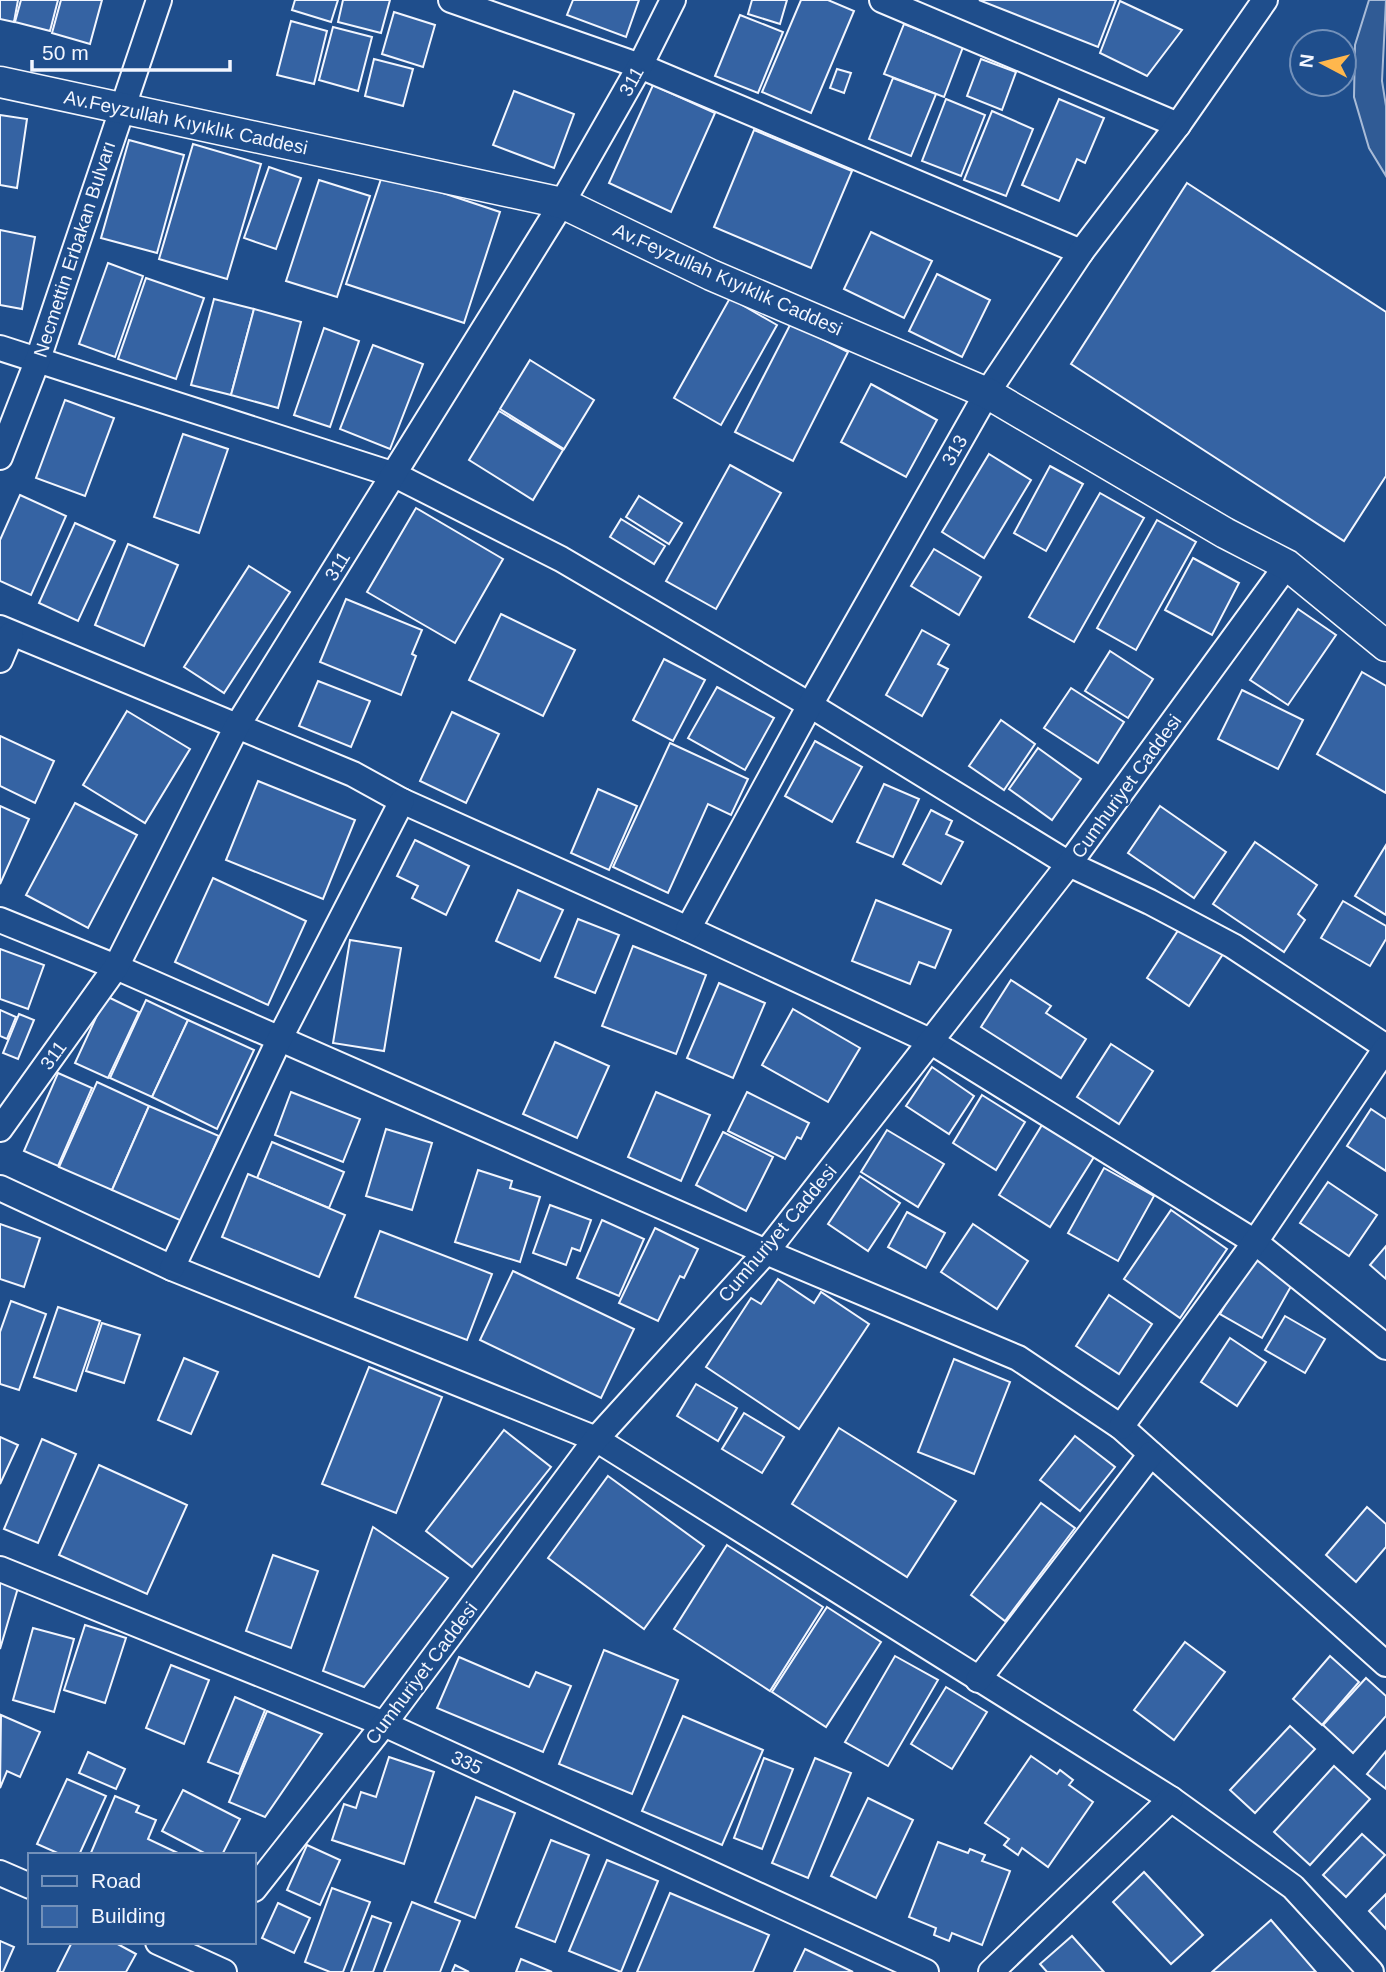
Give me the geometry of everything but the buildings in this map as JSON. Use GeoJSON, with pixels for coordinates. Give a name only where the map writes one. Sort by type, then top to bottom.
{"type":"FeatureCollection","features":[{"type":"Feature","properties":{"kind":"street","name":"Necmettin Erbakan Bulvarı"},"geometry":{"type":"LineString","coordinates":[[0,457],[38,359],[159,0]]}},
{"type":"Feature","properties":{"kind":"street"},"geometry":{"type":"LineString","coordinates":[[451,0],[640,66],[1081,252]]}},
{"type":"Feature","properties":{"kind":"street","name":"311"},"geometry":{"type":"LineString","coordinates":[[0,1129],[116,967],[236,728],[562,203],[640,66],[673,0]]}},
{"type":"Feature","properties":{"kind":"street"},"geometry":{"type":"LineString","coordinates":[[882,0],[1178,125]]}},
{"type":"Feature","properties":{"kind":"street","name":"313"},"geometry":{"type":"LineString","coordinates":[[688,929],[810,705],[987,393],[1081,252],[1178,125],[1265,0]]}},
{"type":"Feature","properties":{"kind":"street","name":"Av.Feyzullah Kıyıklık Caddesi"},"geometry":{"type":"LineString","coordinates":[[0,82],[562,203],[711,275],[987,393],[1225,533],[1287,565],[1386,646]]}},
{"type":"Feature","properties":{"kind":"street"},"geometry":{"type":"LineString","coordinates":[[0,348],[395,474],[561,559],[810,705],[1069,864],[1150,902],[1233,946],[1386,1048],[1255,1242],[1121,1427]]}},
{"type":"Feature","properties":{"kind":"street","name":"Cumhuriyet Caddesi"},"geometry":{"type":"LineString","coordinates":[[256,1886],[384,1724],[596,1439],[766,1252],[1069,864],[1287,565]]}},
{"type":"Feature","properties":{"kind":"street"},"geometry":{"type":"LineString","coordinates":[[0,660],[6,631],[353,774],[402,801],[930,1041],[1255,1242],[1283,1261],[1386,1347]]}},
{"type":"Feature","properties":{"kind":"street"},"geometry":{"type":"LineString","coordinates":[[172,1268],[279,1040],[402,801]]}},
{"type":"Feature","properties":{"kind":"street"},"geometry":{"type":"LineString","coordinates":[[0,920],[116,967],[766,1252],[1018,1358],[1121,1427],[1386,1664]]}},
{"type":"Feature","properties":{"kind":"street"},"geometry":{"type":"LineString","coordinates":[[0,1188],[172,1268],[596,1439],[1171,1799],[1293,1887],[1371,1972]]}},
{"type":"Feature","properties":{"kind":"street"},"geometry":{"type":"LineString","coordinates":[[978,1679],[1151,1454]]}},
{"type":"Feature","properties":{"kind":"street","name":"335"},"geometry":{"type":"LineString","coordinates":[[0,1569],[384,1724],[926,1972]]}},
{"type":"Feature","properties":{"kind":"street"},"geometry":{"type":"LineString","coordinates":[[991,1972],[1171,1799]]}},
{"type":"Feature","properties":{"kind":"street"},"geometry":{"type":"LineString","coordinates":[[0,1873],[28,1885]]}},
{"type":"Feature","properties":{"kind":"street"},"geometry":{"type":"LineString","coordinates":[[163,1944],[199,1958],[223,1972]]}},
{"type":"Feature","properties":{"kind":"shaded area"},"geometry":{"type":"Polygon","coordinates":[[[1369,0],[1386,0],[1382,81],[1386,106],[1386,176],[1369,148],[1354,98],[1358,98],[1358,35],[1369,0]]]}}]}
